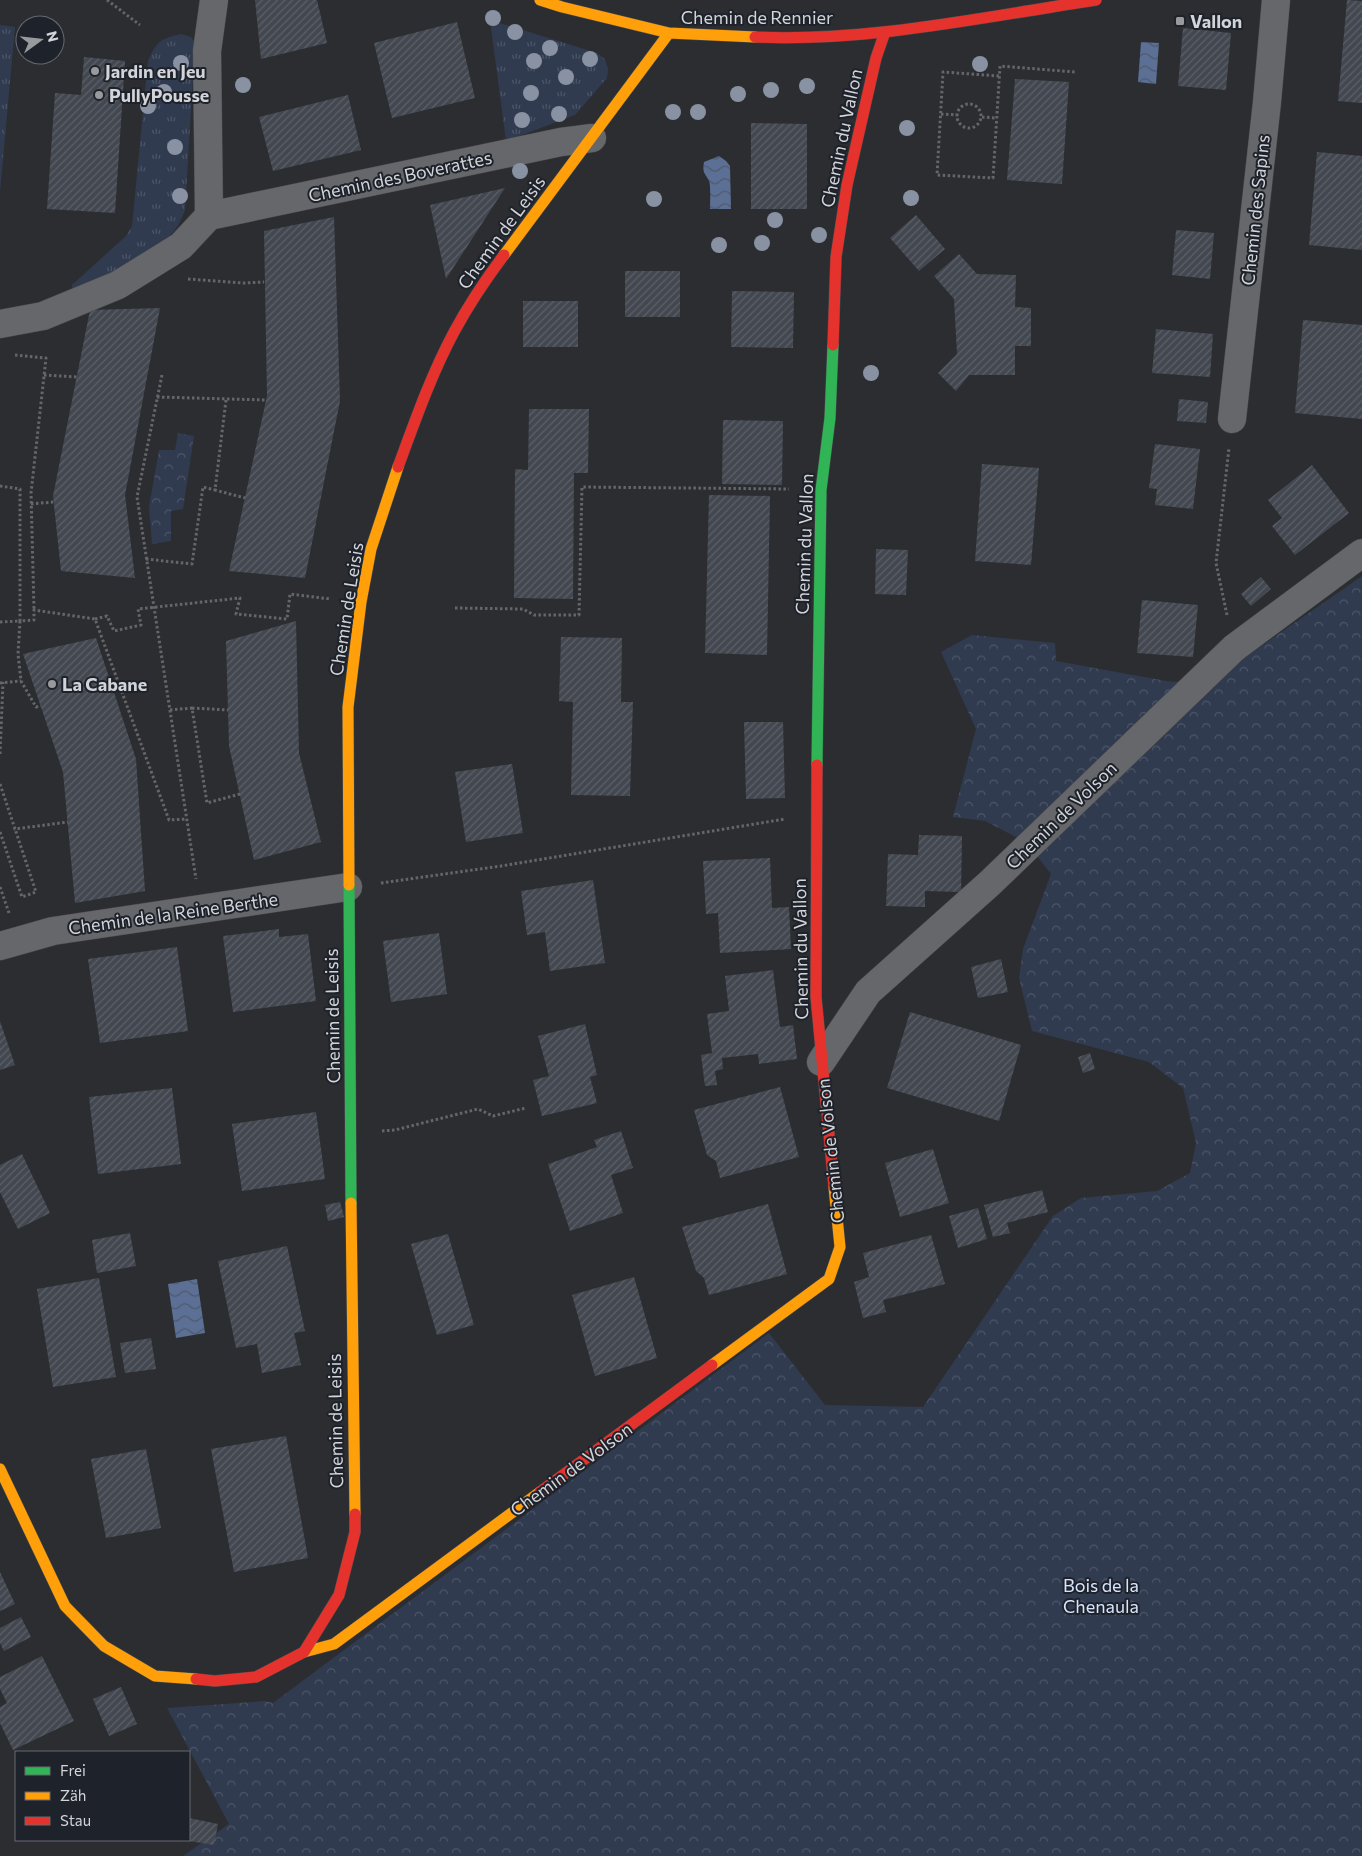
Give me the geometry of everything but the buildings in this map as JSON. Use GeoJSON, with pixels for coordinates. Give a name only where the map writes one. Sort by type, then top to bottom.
{"type":"FeatureCollection","features":[{"type":"Feature","properties":{"kind":"street"},"geometry":{"type":"LineString","coordinates":[[0,324],[42,316],[118,285],[180,246],[209,216],[207,51],[214,0]]}},
{"type":"Feature","properties":{"kind":"street","name":"Chemin de Rennier"},"geometry":{"type":"LineString","coordinates":[[540,0],[669,33],[783,38],[884,32],[1096,0]]}},
{"type":"Feature","properties":{"kind":"street","name":"Chemin des Sapins"},"geometry":{"type":"LineString","coordinates":[[1232,419],[1267,102],[1276,0]]}},
{"type":"Feature","properties":{"kind":"street","name":"Chemin du Vallon"},"geometry":{"type":"LineString","coordinates":[[821,1062],[816,997],[816,813],[821,490],[830,418],[836,257],[849,175],[876,58],[884,32]]}},
{"type":"Feature","properties":{"kind":"street","name":"Chemin de Leisis"},"geometry":{"type":"LineString","coordinates":[[304,1652],[339,1595],[355,1532],[352,1364],[348,707],[361,602],[371,549],[388,493],[432,379],[454,332],[491,272],[669,33]]}},
{"type":"Feature","properties":{"kind":"street","name":"Chemin des Boverattes"},"geometry":{"type":"LineString","coordinates":[[209,216],[561,142],[592,138]]}},
{"type":"Feature","properties":{"kind":"street","name":"Chemin de Volson"},"geometry":{"type":"LineString","coordinates":[[304,1652],[334,1644],[828,1279],[840,1246],[821,1062],[868,992],[990,883],[1234,648],[1362,553]]}},
{"type":"Feature","properties":{"kind":"street","name":"Chemin de la Reine Berthe"},"geometry":{"type":"LineString","coordinates":[[0,946],[53,931],[348,887]]}},
{"type":"Feature","properties":{"kind":"street"},"geometry":{"type":"LineString","coordinates":[[0,1470],[65,1606],[104,1646],[155,1676],[215,1681],[256,1677],[304,1652]]}},
{"type":"Feature","properties":{"kind":"path"},"geometry":{"type":"LineString","coordinates":[[107,0],[140,25]]}},
{"type":"Feature","properties":{"kind":"path"},"geometry":{"type":"LineString","coordinates":[[999,76],[943,72],[937,175],[993,178],[1000,66],[1075,72]]}},
{"type":"Feature","properties":{"kind":"path"},"geometry":{"type":"LineString","coordinates":[[966,105],[974,105],[980,110],[982,117],[979,124],[972,128],[965,128],[959,123],[958,115],[960,109],[966,105]]}},
{"type":"Feature","properties":{"kind":"path"},"geometry":{"type":"LineString","coordinates":[[941,114],[958,115]]}},
{"type":"Feature","properties":{"kind":"path"},"geometry":{"type":"LineString","coordinates":[[982,117],[996,118]]}},
{"type":"Feature","properties":{"kind":"path"},"geometry":{"type":"LineString","coordinates":[[185,279],[243,283],[264,282]]}},
{"type":"Feature","properties":{"kind":"path"},"geometry":{"type":"LineString","coordinates":[[0,622],[34,620],[31,493],[46,358],[23,356]]}},
{"type":"Feature","properties":{"kind":"path"},"geometry":{"type":"LineString","coordinates":[[44,375],[77,377]]}},
{"type":"Feature","properties":{"kind":"path"},"geometry":{"type":"LineString","coordinates":[[162,375],[137,497],[197,884]]}},
{"type":"Feature","properties":{"kind":"path"},"geometry":{"type":"LineString","coordinates":[[157,397],[266,400]]}},
{"type":"Feature","properties":{"kind":"path"},"geometry":{"type":"LineString","coordinates":[[215,490],[226,400]]}},
{"type":"Feature","properties":{"kind":"path"},"geometry":{"type":"LineString","coordinates":[[1232,419],[1216,563],[1234,648]]}},
{"type":"Feature","properties":{"kind":"path"},"geometry":{"type":"LineString","coordinates":[[0,486],[20,488],[20,621],[18,654],[21,681],[36,707],[41,706]]}},
{"type":"Feature","properties":{"kind":"path"},"geometry":{"type":"LineString","coordinates":[[146,560],[192,564],[203,487],[245,498]]}},
{"type":"Feature","properties":{"kind":"path"},"geometry":{"type":"LineString","coordinates":[[455,608],[523,609],[534,615],[579,615],[582,487],[821,490]]}},
{"type":"Feature","properties":{"kind":"path"},"geometry":{"type":"LineString","coordinates":[[31,504],[53,502]]}},
{"type":"Feature","properties":{"kind":"path"},"geometry":{"type":"LineString","coordinates":[[34,610],[95,619],[107,616],[114,631],[141,625],[138,609],[240,598],[236,614],[287,618],[290,594],[332,599]]}},
{"type":"Feature","properties":{"kind":"path"},"geometry":{"type":"LineString","coordinates":[[95,619],[169,820],[187,819]]}},
{"type":"Feature","properties":{"kind":"path"},"geometry":{"type":"LineString","coordinates":[[0,754],[2,682],[21,681]]}},
{"type":"Feature","properties":{"kind":"path"},"geometry":{"type":"LineString","coordinates":[[170,710],[192,708],[228,710]]}},
{"type":"Feature","properties":{"kind":"path"},"geometry":{"type":"LineString","coordinates":[[192,708],[207,803],[240,794]]}},
{"type":"Feature","properties":{"kind":"path"},"geometry":{"type":"LineString","coordinates":[[0,784],[36,892],[22,897],[0,832]]}},
{"type":"Feature","properties":{"kind":"path"},"geometry":{"type":"LineString","coordinates":[[348,887],[501,866],[787,818]]}},
{"type":"Feature","properties":{"kind":"path"},"geometry":{"type":"LineString","coordinates":[[15,829],[68,822]]}},
{"type":"Feature","properties":{"kind":"path"},"geometry":{"type":"LineString","coordinates":[[0,887],[10,916]]}},
{"type":"Feature","properties":{"kind":"path"},"geometry":{"type":"LineString","coordinates":[[351,1132],[395,1130],[478,1109],[493,1116],[526,1108]]}},
{"type":"Feature","properties":{"kind":"green space"},"geometry":{"type":"Polygon","coordinates":[[[490,20],[597,53],[605,59],[608,69],[607,78],[575,115],[506,141],[490,20]]]}},
{"type":"Feature","properties":{"kind":"green space"},"geometry":{"type":"Polygon","coordinates":[[[0,25],[15,27],[0,192],[0,25]]]}},
{"type":"Feature","properties":{"kind":"green space"},"geometry":{"type":"Polygon","coordinates":[[[181,34],[191,37],[195,43],[185,210],[174,231],[153,251],[113,275],[72,294],[72,285],[126,236],[132,226],[148,61],[160,42],[181,34]]]}},
{"type":"Feature","properties":{"kind":"green space"},"geometry":{"type":"Polygon","coordinates":[[[178,433],[194,436],[183,509],[171,511],[171,541],[152,544],[149,507],[159,450],[175,450],[178,433]]]}},
{"type":"Feature","properties":{"kind":"green space","name":"Bois de la Chenaula"},"geometry":{"type":"Polygon","coordinates":[[[1362,576],[1362,1856],[183,1856],[229,1824],[167,1708],[265,1701],[273,1703],[769,1333],[825,1405],[923,1407],[1053,1216],[1081,1198],[1157,1191],[1190,1173],[1196,1143],[1183,1088],[1149,1062],[1032,1031],[1019,978],[1023,949],[1051,874],[1026,842],[985,821],[953,817],[976,729],[941,652],[972,635],[1055,643],[1056,661],[1166,681],[1207,684],[1362,576]]]}},
{"type":"Feature","properties":{"kind":"water"},"geometry":{"type":"Polygon","coordinates":[[[1141,42],[1159,43],[1156,84],[1138,82],[1141,42]]]}},
{"type":"Feature","properties":{"kind":"water"},"geometry":{"type":"Polygon","coordinates":[[[719,156],[730,166],[731,209],[710,209],[710,183],[704,171],[704,162],[719,156]]]}},
{"type":"Feature","properties":{"kind":"water"},"geometry":{"type":"Polygon","coordinates":[[[197,1279],[205,1333],[176,1338],[168,1284],[197,1279]]]}},
{"type":"Feature","properties":{"kind":"traffic: fast"},"geometry":{"type":"LineString","coordinates":[[817,765],[821,490],[830,418],[833,345]]}},
{"type":"Feature","properties":{"kind":"traffic: fast"},"geometry":{"type":"LineString","coordinates":[[349,885],[351,1203]]}},
{"type":"Feature","properties":{"kind":"traffic: slow"},"geometry":{"type":"LineString","coordinates":[[540,0],[669,33],[755,37]]}},
{"type":"Feature","properties":{"kind":"traffic: slow"},"geometry":{"type":"LineString","coordinates":[[504,255],[669,33]]}},
{"type":"Feature","properties":{"kind":"traffic: slow"},"geometry":{"type":"LineString","coordinates":[[349,885],[348,707],[361,602],[371,549],[398,467]]}},
{"type":"Feature","properties":{"kind":"traffic: slow"},"geometry":{"type":"LineString","coordinates":[[712,1365],[829,1279],[840,1247],[834,1187]]}},
{"type":"Feature","properties":{"kind":"traffic: slow"},"geometry":{"type":"LineString","coordinates":[[351,1203],[355,1514]]}},
{"type":"Feature","properties":{"kind":"traffic: slow"},"geometry":{"type":"LineString","coordinates":[[0,1469],[65,1606],[104,1646],[155,1676],[196,1679]]}},
{"type":"Feature","properties":{"kind":"traffic: slow"},"geometry":{"type":"LineString","coordinates":[[304,1652],[334,1644],[540,1492]]}},
{"type":"Feature","properties":{"kind":"traffic: jam"},"geometry":{"type":"LineString","coordinates":[[755,37],[798,38],[883,32],[1096,0]]}},
{"type":"Feature","properties":{"kind":"traffic: jam"},"geometry":{"type":"LineString","coordinates":[[833,345],[836,257],[847,185],[876,58],[885,32]]}},
{"type":"Feature","properties":{"kind":"traffic: jam"},"geometry":{"type":"LineString","coordinates":[[398,467],[424,398],[446,348],[459,322],[504,255]]}},
{"type":"Feature","properties":{"kind":"traffic: jam"},"geometry":{"type":"LineString","coordinates":[[817,765],[816,997],[834,1187]]}},
{"type":"Feature","properties":{"kind":"traffic: jam"},"geometry":{"type":"LineString","coordinates":[[540,1492],[712,1365]]}},
{"type":"Feature","properties":{"kind":"traffic: jam"},"geometry":{"type":"LineString","coordinates":[[196,1679],[215,1681],[256,1677],[304,1652],[339,1595],[355,1532],[355,1514]]}},
{"type":"Feature","properties":{"kind":"place","name":"Vallon"},"geometry":{"type":"Point","coordinates":[1180,21]}},
{"type":"Feature","properties":{"kind":"place","name":"Jardin en Jeu"},"geometry":{"type":"Point","coordinates":[95,71]}},
{"type":"Feature","properties":{"kind":"place","name":"PullyPousse"},"geometry":{"type":"Point","coordinates":[99,95]}},
{"type":"Feature","properties":{"kind":"place","name":"La Cabane"},"geometry":{"type":"Point","coordinates":[52,684]}}]}
